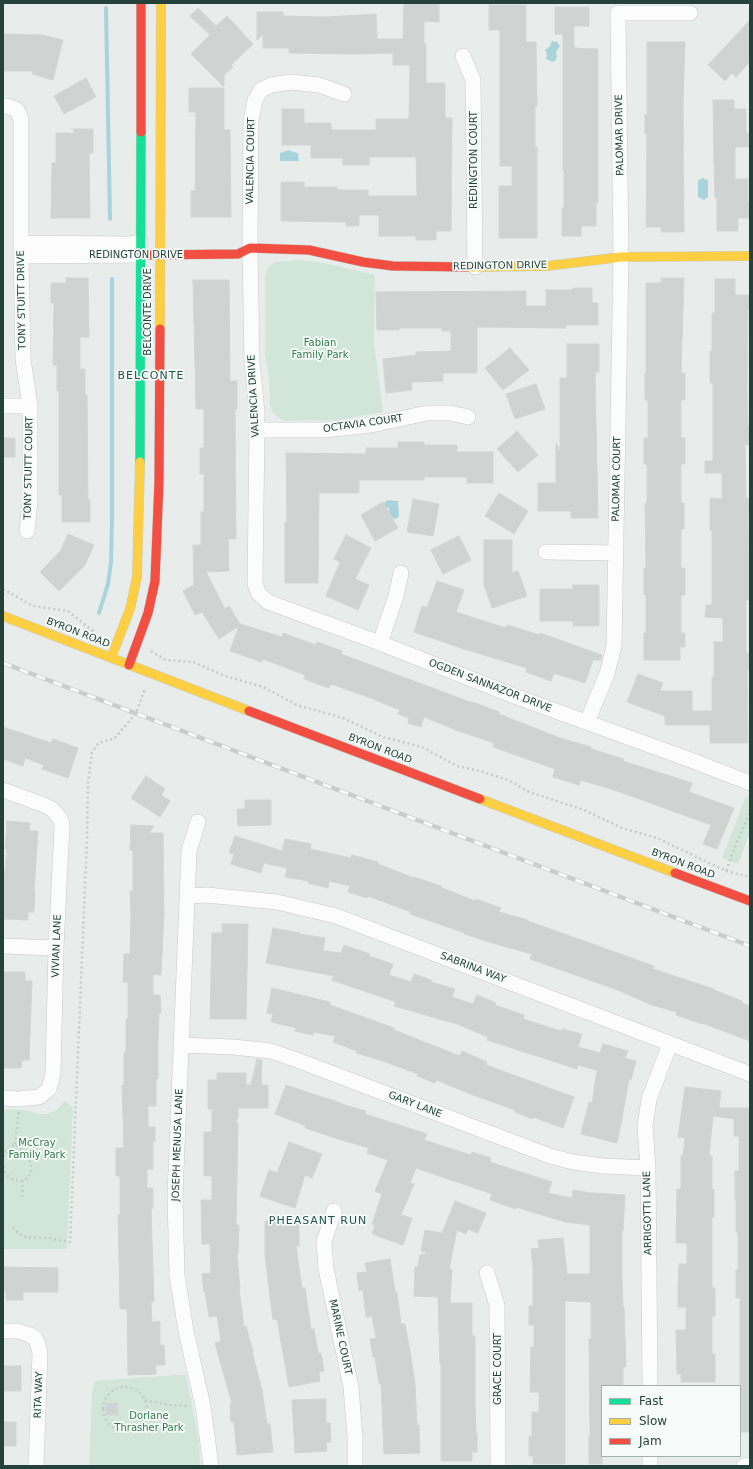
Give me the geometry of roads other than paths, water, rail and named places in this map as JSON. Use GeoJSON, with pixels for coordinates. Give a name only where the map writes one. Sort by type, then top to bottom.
{"type":"FeatureCollection","features":[{"type":"Feature","properties":{"kind":"main road","name":"BELCONTE DRIVE"},"geometry":{"type":"LineString","coordinates":[[129,665],[148,613],[156,581],[159,482],[159,255],[151,243],[141,3]]}},
{"type":"Feature","properties":{"kind":"main road","name":"BELCONTE DRIVE"},"geometry":{"type":"LineString","coordinates":[[111,658],[130,609],[137,577],[160,3]]}},
{"type":"Feature","properties":{"kind":"main road","name":"REDINGTON DRIVE"},"geometry":{"type":"LineString","coordinates":[[151,243],[159,255],[238,254],[244,245],[309,250],[363,262],[393,266],[548,266],[621,257],[750,256]]}},
{"type":"Feature","properties":{"kind":"main road","name":"BYRON ROAD"},"geometry":{"type":"LineString","coordinates":[[3,616],[151,674],[750,901]]}},
{"type":"Feature","properties":{"kind":"street","name":"PALOMAR DRIVE"},"geometry":{"type":"LineString","coordinates":[[621,257],[618,13],[690,13]]}},
{"type":"Feature","properties":{"kind":"street","name":"REDINGTON COURT"},"geometry":{"type":"LineString","coordinates":[[463,56],[473,80],[475,266]]}},
{"type":"Feature","properties":{"kind":"street","name":"VALENCIA COURT"},"geometry":{"type":"LineString","coordinates":[[244,245],[251,120],[254,100],[261,90],[271,85],[291,82],[318,85],[344,94]]}},
{"type":"Feature","properties":{"kind":"street","name":"TONY STUITT DRIVE"},"geometry":{"type":"LineString","coordinates":[[3,106],[16,110],[21,119],[23,358],[30,406]]}},
{"type":"Feature","properties":{"kind":"street","name":"REDINGTON DRIVE"},"geometry":{"type":"LineString","coordinates":[[21,250],[151,243]]}},
{"type":"Feature","properties":{"kind":"street","name":"VALENCIA DRIVE"},"geometry":{"type":"LineString","coordinates":[[244,245],[257,412],[255,567]]}},
{"type":"Feature","properties":{"kind":"street","name":"PALOMAR COURT"},"geometry":{"type":"LineString","coordinates":[[587,722],[607,674],[614,646],[621,257]]}},
{"type":"Feature","properties":{"kind":"street"},"geometry":{"type":"LineString","coordinates":[[3,406],[30,406]]}},
{"type":"Feature","properties":{"kind":"street","name":"TONY STUITT COURT"},"geometry":{"type":"LineString","coordinates":[[27,530],[30,501],[30,406]]}},
{"type":"Feature","properties":{"kind":"street","name":"OCTAVIA COURT"},"geometry":{"type":"LineString","coordinates":[[257,430],[324,430],[371,425],[428,413],[450,413],[468,417]]}},
{"type":"Feature","properties":{"kind":"street"},"geometry":{"type":"LineString","coordinates":[[546,552],[615,553]]}},
{"type":"Feature","properties":{"kind":"street","name":"OGDEN SANNAZOR DRIVE"},"geometry":{"type":"LineString","coordinates":[[255,567],[254,584],[259,594],[268,602],[380,643],[517,697],[750,783]]}},
{"type":"Feature","properties":{"kind":"street"},"geometry":{"type":"LineString","coordinates":[[380,643],[402,573]]}},
{"type":"Feature","properties":{"kind":"street","name":"VIVIAN LANE"},"geometry":{"type":"LineString","coordinates":[[3,1098],[18,1100],[39,1097],[49,1089],[53,1074],[56,948],[62,826],[61,820],[52,809],[4,790]]}},
{"type":"Feature","properties":{"kind":"street","name":"JOSEPH MENUSA LANE"},"geometry":{"type":"LineString","coordinates":[[198,822],[189,851],[175,1196],[177,1275],[186,1331],[203,1406],[211,1466]]}},
{"type":"Feature","properties":{"kind":"street","name":"SABRINA WAY"},"geometry":{"type":"LineString","coordinates":[[187,896],[207,895],[277,902],[336,916],[750,1074]]}},
{"type":"Feature","properties":{"kind":"street"},"geometry":{"type":"LineString","coordinates":[[3,946],[56,948]]}},
{"type":"Feature","properties":{"kind":"street","name":"ARRIGOTTI LANE"},"geometry":{"type":"LineString","coordinates":[[650,1385],[648,1168],[645,1126],[649,1099],[670,1044]]}},
{"type":"Feature","properties":{"kind":"street","name":"GARY LANE"},"geometry":{"type":"LineString","coordinates":[[182,1045],[233,1047],[271,1051],[550,1156],[573,1162],[603,1166],[648,1168]]}},
{"type":"Feature","properties":{"kind":"street","name":"MARINE COURT"},"geometry":{"type":"LineString","coordinates":[[334,1210],[324,1242],[326,1268],[351,1387],[355,1437],[355,1466]]}},
{"type":"Feature","properties":{"kind":"street","name":"GRACE COURT"},"geometry":{"type":"LineString","coordinates":[[487,1273],[497,1305],[498,1466]]}},
{"type":"Feature","properties":{"kind":"street","name":"RITA WAY"},"geometry":{"type":"LineString","coordinates":[[3,1331],[18,1331],[30,1335],[35,1338],[40,1352],[36,1459]]}},
{"type":"Feature","properties":{"kind":"street"},"geometry":{"type":"LineString","coordinates":[[744,1466],[750,1465]]}},
{"type":"Feature","properties":{"kind":"water"},"geometry":{"type":"Polygon","coordinates":[[[552,41],[557,42],[560,46],[556,52],[557,57],[553,62],[546,59],[547,54],[545,50],[550,46],[552,41]]]}},
{"type":"Feature","properties":{"kind":"water"},"geometry":{"type":"Polygon","coordinates":[[[289,150],[298,153],[299,161],[280,161],[280,153],[289,150]]]}},
{"type":"Feature","properties":{"kind":"water"},"geometry":{"type":"Polygon","coordinates":[[[702,178],[708,180],[708,197],[704,200],[698,197],[698,181],[702,178]]]}},
{"type":"Feature","properties":{"kind":"water"},"geometry":{"type":"Polygon","coordinates":[[[388,500],[398,501],[399,516],[396,519],[389,513],[389,508],[385,507],[384,503],[388,500]]]}},
{"type":"Feature","properties":{"kind":"waterway"},"geometry":{"type":"LineString","coordinates":[[106,8],[110,219]]}},
{"type":"Feature","properties":{"kind":"waterway"},"geometry":{"type":"LineString","coordinates":[[99,613],[108,584],[111,562],[112,279]]}},
{"type":"Feature","properties":{"kind":"railway"},"geometry":{"type":"LineString","coordinates":[[3,663],[750,946]]}},
{"type":"Feature","properties":{"kind":"district","name":"BELCONTE"},"geometry":{"type":"Point","coordinates":[151,376]}},
{"type":"Feature","properties":{"kind":"district","name":"PHEASANT RUN"},"geometry":{"type":"Point","coordinates":[318,1221]}},
{"type":"Feature","properties":{"kind":"park label","name":"Fabian Family Park"},"geometry":{"type":"Point","coordinates":[320,348]}},
{"type":"Feature","properties":{"kind":"park label","name":"McCray Family Park"},"geometry":{"type":"Point","coordinates":[37,1148]}},
{"type":"Feature","properties":{"kind":"park label","name":"Dorlane Thrasher Park"},"geometry":{"type":"Point","coordinates":[149,1422]}}]}
